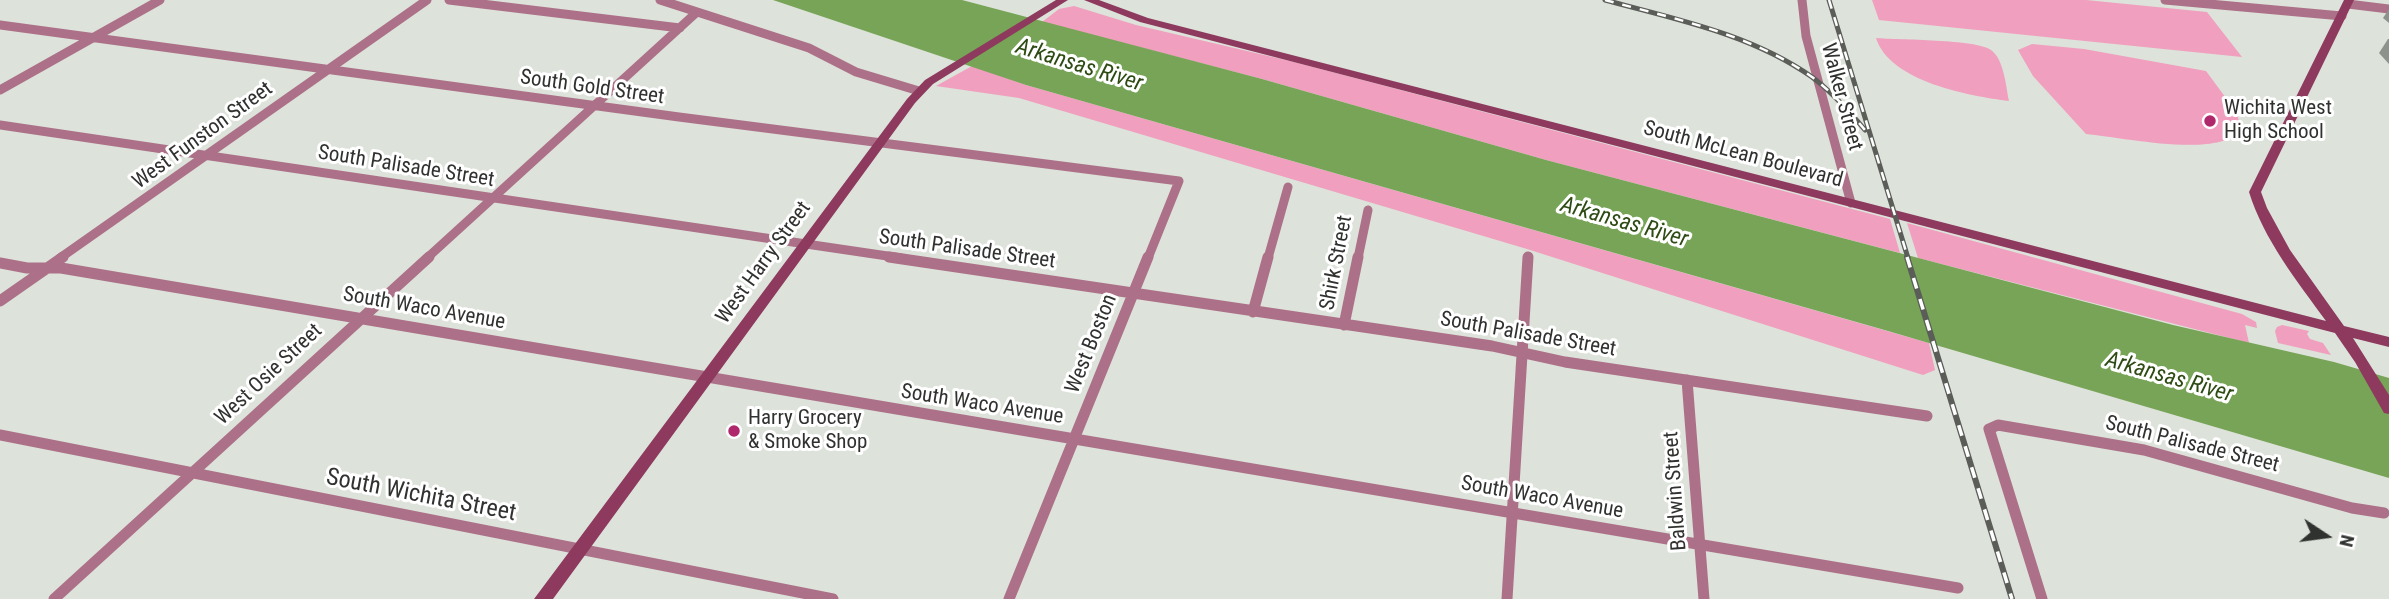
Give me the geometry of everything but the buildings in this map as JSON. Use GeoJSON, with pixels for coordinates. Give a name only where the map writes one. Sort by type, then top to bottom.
{"type":"FeatureCollection","features":[{"type":"Feature","properties":{"kind":"street"},"geometry":{"type":"LineString","coordinates":[[0,90],[160,0]]}},
{"type":"Feature","properties":{"kind":"street","name":"West Funston Street"},"geometry":{"type":"LineString","coordinates":[[0,301],[427,0]]}},
{"type":"Feature","properties":{"kind":"street"},"geometry":{"type":"LineString","coordinates":[[449,0],[680,28]]}},
{"type":"Feature","properties":{"kind":"street"},"geometry":{"type":"LineString","coordinates":[[660,0],[809,48],[856,72],[924,86]]}},
{"type":"Feature","properties":{"kind":"street","name":"West Harry Street"},"geometry":{"type":"LineString","coordinates":[[543,599],[879,142],[924,86],[1063,0]]}},
{"type":"Feature","properties":{"kind":"street","name":"South McLean Boulevard"},"geometry":{"type":"LineString","coordinates":[[1089,0],[1144,20],[2389,342]]}},
{"type":"Feature","properties":{"kind":"street","name":"Walker Street"},"geometry":{"type":"LineString","coordinates":[[1802,0],[1806,36],[1851,203]]}},
{"type":"Feature","properties":{"kind":"street"},"geometry":{"type":"LineString","coordinates":[[2165,0],[2389,9]]}},
{"type":"Feature","properties":{"kind":"street"},"geometry":{"type":"LineString","coordinates":[[2346,7],[2255,192],[2257,204],[2279,240],[2358,355],[2389,408]]}},
{"type":"Feature","properties":{"kind":"street","name":"West Osie Street"},"geometry":{"type":"LineString","coordinates":[[54,599],[697,12]]}},
{"type":"Feature","properties":{"kind":"street","name":"South Gold Street"},"geometry":{"type":"LineString","coordinates":[[0,26],[1179,181]]}},
{"type":"Feature","properties":{"kind":"street","name":"South Palisade Street"},"geometry":{"type":"LineString","coordinates":[[0,125],[1345,325],[1927,416]]}},
{"type":"Feature","properties":{"kind":"street","name":"West Boston"},"geometry":{"type":"LineString","coordinates":[[1009,599],[1179,181]]}},
{"type":"Feature","properties":{"kind":"street"},"geometry":{"type":"LineString","coordinates":[[1253,312],[1288,187]]}},
{"type":"Feature","properties":{"kind":"street","name":"Shirk Street"},"geometry":{"type":"LineString","coordinates":[[1345,325],[1368,210]]}},
{"type":"Feature","properties":{"kind":"street"},"geometry":{"type":"LineString","coordinates":[[1507,599],[1510,512],[1528,257]]}},
{"type":"Feature","properties":{"kind":"street","name":"South Waco Avenue"},"geometry":{"type":"LineString","coordinates":[[0,263],[61,268],[1958,588]]}},
{"type":"Feature","properties":{"kind":"street","name":"Baldwin Street"},"geometry":{"type":"LineString","coordinates":[[1687,380],[1703,599]]}},
{"type":"Feature","properties":{"kind":"street","name":"South Palisade Street"},"geometry":{"type":"LineString","coordinates":[[2042,599],[1989,429],[1998,425],[2119,444],[2352,508],[2384,513]]}},
{"type":"Feature","properties":{"kind":"street","name":"South Wichita Street"},"geometry":{"type":"LineString","coordinates":[[0,435],[833,599]]}},
{"type":"Feature","properties":{"kind":"shaded area"},"geometry":{"type":"Polygon","coordinates":[[[1872,0],[2086,0],[2207,12],[2242,57],[1879,20],[1872,0]]]}},
{"type":"Feature","properties":{"kind":"shaded area"},"geometry":{"type":"Polygon","coordinates":[[[1074,6],[1136,25],[1294,62],[1890,219],[1900,253],[1546,160],[1262,79],[1042,22],[1059,9],[1074,6]]]}},
{"type":"Feature","properties":{"kind":"shaded area"},"geometry":{"type":"Polygon","coordinates":[[[1876,38],[1983,46],[1995,54],[2002,66],[2009,101],[1953,90],[1914,76],[1897,66],[1884,53],[1876,38]]]}},
{"type":"Feature","properties":{"kind":"shaded area"},"geometry":{"type":"Polygon","coordinates":[[[2032,44],[2084,49],[2206,71],[2237,113],[2241,130],[2229,139],[2192,145],[2086,134],[2033,76],[2018,50],[2032,44]]]}},
{"type":"Feature","properties":{"kind":"shaded area"},"geometry":{"type":"Polygon","coordinates":[[[972,66],[1026,85],[1929,343],[1935,370],[1923,375],[1527,249],[1019,98],[936,86],[972,66]]]}},
{"type":"Feature","properties":{"kind":"shaded area"},"geometry":{"type":"Polygon","coordinates":[[[1907,223],[2242,314],[2256,322],[2257,328],[2245,325],[2249,343],[1918,258],[1907,223]]]}},
{"type":"Feature","properties":{"kind":"shaded area"},"geometry":{"type":"Polygon","coordinates":[[[2282,325],[2309,331],[2307,334],[2310,339],[2323,343],[2331,355],[2278,343],[2275,331],[2282,325]]]}},
{"type":"Feature","properties":{"kind":"water","name":"Arkansas River"},"geometry":{"type":"Polygon","coordinates":[[[773,0],[962,0],[1262,79],[1546,160],[2173,325],[2334,362],[2389,378],[2389,478],[1888,331],[1026,85],[773,0]]]}},
{"type":"Feature","properties":{"kind":"railway"},"geometry":{"type":"LineString","coordinates":[[1605,0],[1712,29],[1764,50],[1812,77],[1840,102],[1865,130]]}},
{"type":"Feature","properties":{"kind":"railway"},"geometry":{"type":"LineString","coordinates":[[1829,0],[1908,258]]}},
{"type":"Feature","properties":{"kind":"railway"},"geometry":{"type":"LineString","coordinates":[[1907,257],[2012,599]]}},
{"type":"Feature","properties":{"kind":"place","name":"Wichita West High School"},"geometry":{"type":"Point","coordinates":[2210,121]}},
{"type":"Feature","properties":{"kind":"place","name":"Harry Grocery & Smoke Shop"},"geometry":{"type":"Point","coordinates":[734,431]}}]}
